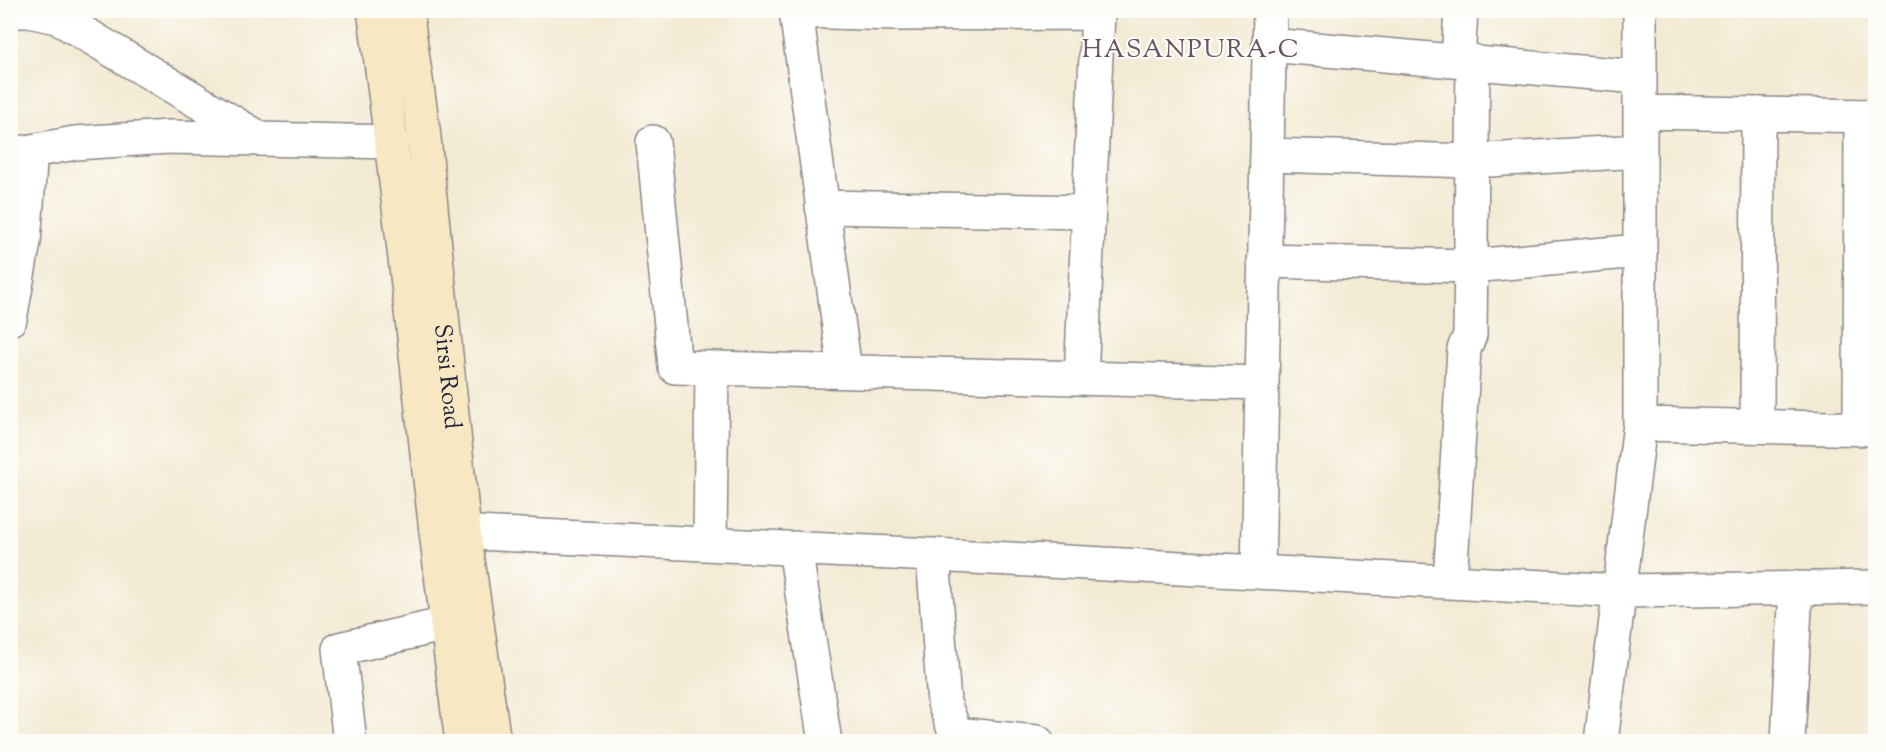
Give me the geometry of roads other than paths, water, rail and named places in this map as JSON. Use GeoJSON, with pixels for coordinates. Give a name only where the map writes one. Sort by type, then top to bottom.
{"type":"FeatureCollection","features":[{"type":"Feature","properties":{"kind":"street","name":"Sirsi Road"},"geometry":{"type":"LineString","coordinates":[[374,10],[450,531],[494,741]]}},
{"type":"Feature","properties":{"kind":"street","name":"Sirsi Road"},"geometry":{"type":"LineString","coordinates":[[406,10],[423,128],[450,531],[446,624],[462,741]]}},
{"type":"Feature","properties":{"kind":"street"},"geometry":{"type":"LineString","coordinates":[[1258,572],[1269,10]]}},
{"type":"Feature","properties":{"kind":"street"},"geometry":{"type":"LineString","coordinates":[[1450,582],[1464,349],[1470,335],[1472,161],[1461,10]]}},
{"type":"Feature","properties":{"kind":"street"},"geometry":{"type":"LineString","coordinates":[[1601,741],[1640,424],[1640,10]]}},
{"type":"Feature","properties":{"kind":"street"},"geometry":{"type":"LineString","coordinates":[[10,11],[29,11],[57,17],[262,140]]}},
{"type":"Feature","properties":{"kind":"street"},"geometry":{"type":"LineString","coordinates":[[844,371],[796,11],[1098,12],[1081,378]]}},
{"type":"Feature","properties":{"kind":"street"},"geometry":{"type":"LineString","coordinates":[[1269,45],[1639,77]]}},
{"type":"Feature","properties":{"kind":"street"},"geometry":{"type":"LineString","coordinates":[[1640,112],[1868,116],[1868,428],[1640,424]]}},
{"type":"Feature","properties":{"kind":"street"},"geometry":{"type":"LineString","coordinates":[[1757,426],[1758,114]]}},
{"type":"Feature","properties":{"kind":"street"},"geometry":{"type":"LineString","coordinates":[[10,319],[24,242],[21,153],[75,143],[169,137],[392,142]]}},
{"type":"Feature","properties":{"kind":"street"},"geometry":{"type":"LineString","coordinates":[[652,142],[675,367],[1261,382]]}},
{"type":"Feature","properties":{"kind":"street"},"geometry":{"type":"LineString","coordinates":[[1267,155],[1472,161],[1640,151]]}},
{"type":"Feature","properties":{"kind":"street"},"geometry":{"type":"LineString","coordinates":[[822,207],[1088,212]]}},
{"type":"Feature","properties":{"kind":"street"},"geometry":{"type":"LineString","coordinates":[[1264,261],[1471,266],[1640,251]]}},
{"type":"Feature","properties":{"kind":"street"},"geometry":{"type":"LineString","coordinates":[[710,543],[712,368]]}},
{"type":"Feature","properties":{"kind":"street"},"geometry":{"type":"LineString","coordinates":[[450,531],[1621,591],[1875,588]]}},
{"type":"Feature","properties":{"kind":"street"},"geometry":{"type":"LineString","coordinates":[[795,548],[825,741]]}},
{"type":"Feature","properties":{"kind":"street"},"geometry":{"type":"LineString","coordinates":[[933,555],[945,738],[1037,741]]}},
{"type":"Feature","properties":{"kind":"street"},"geometry":{"type":"LineString","coordinates":[[1788,741],[1796,588]]}},
{"type":"Feature","properties":{"kind":"street"},"geometry":{"type":"LineString","coordinates":[[350,741],[339,649],[446,624]]}},
{"type":"Feature","properties":{"kind":"district","name":"HASANPURA-C"},"geometry":{"type":"Point","coordinates":[1191,48]}}]}
